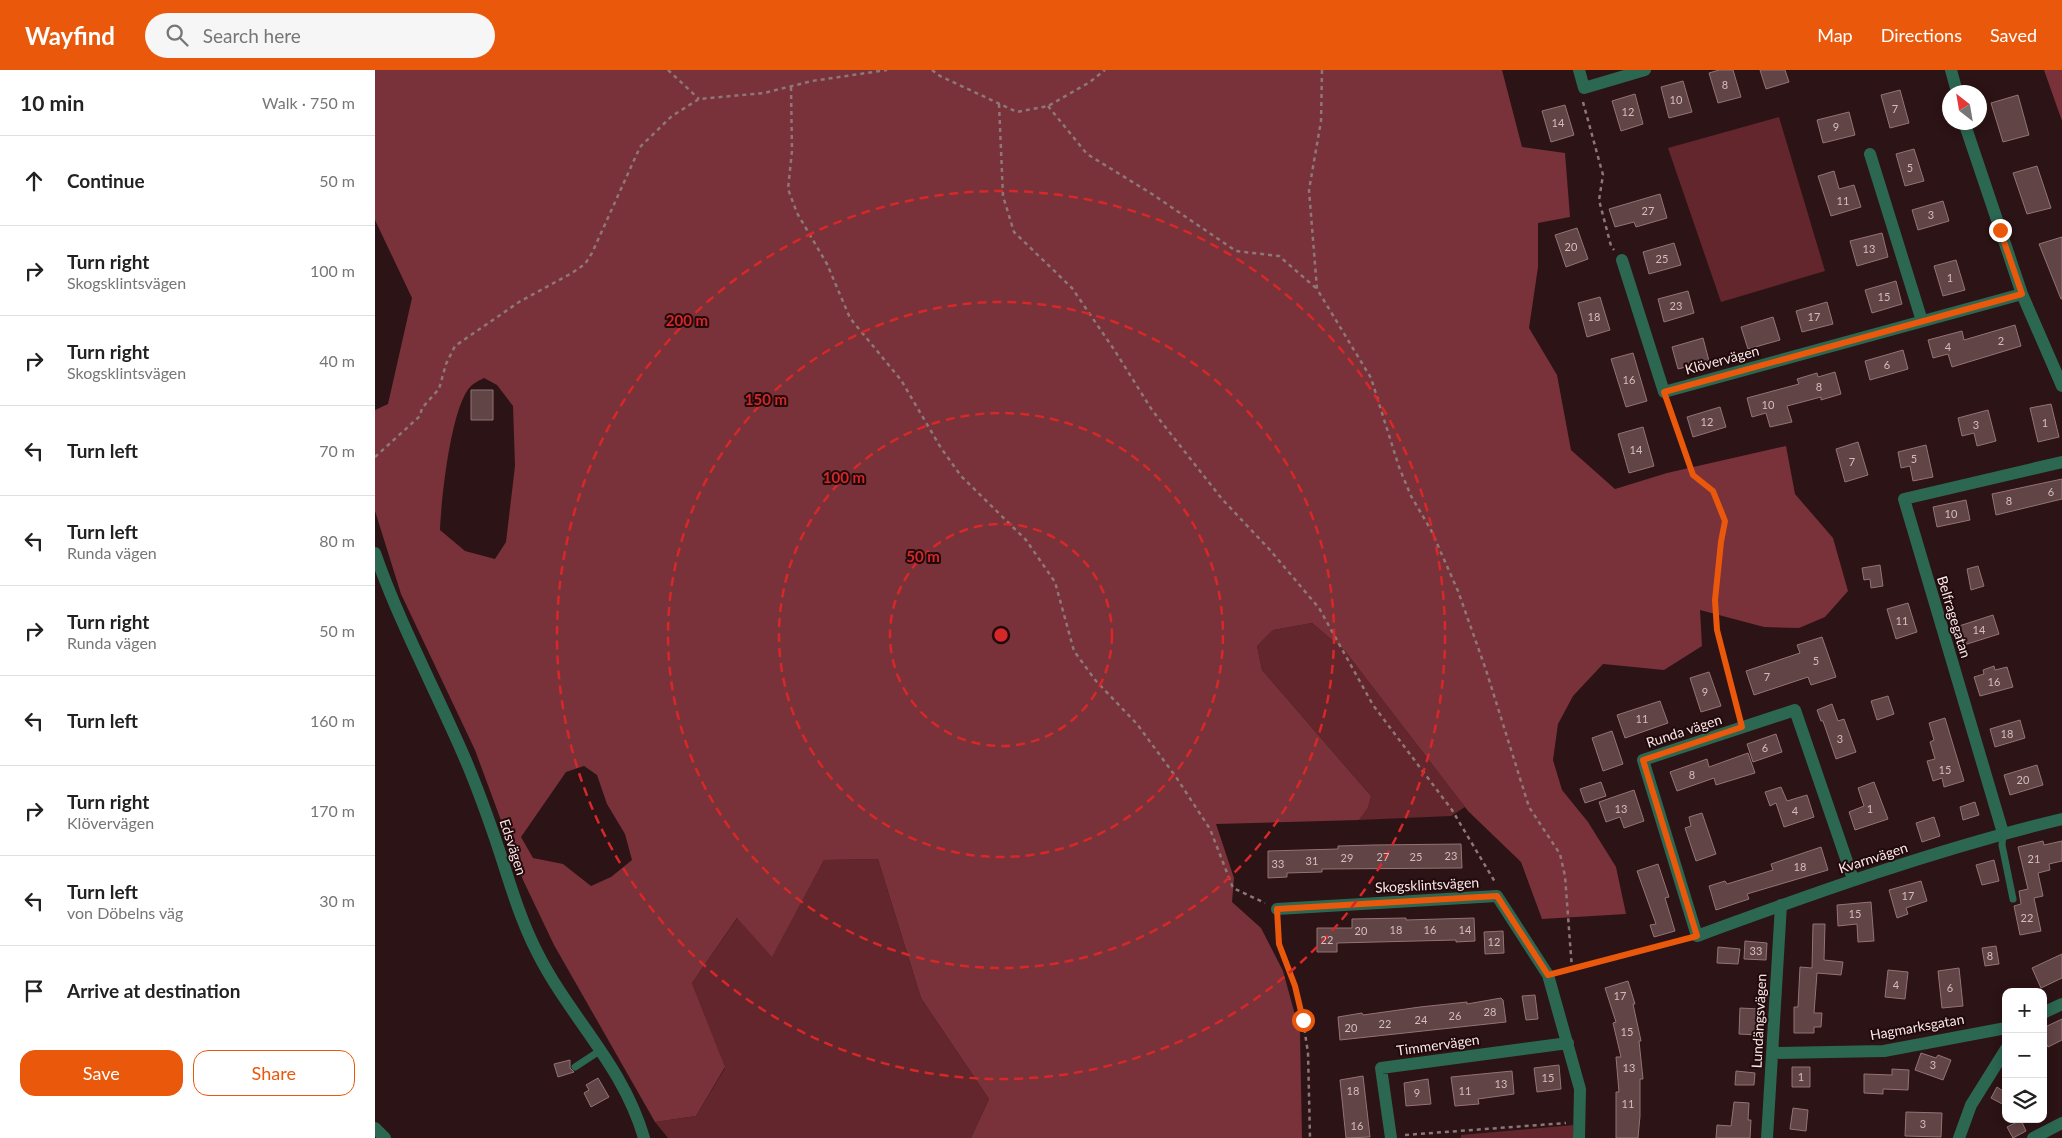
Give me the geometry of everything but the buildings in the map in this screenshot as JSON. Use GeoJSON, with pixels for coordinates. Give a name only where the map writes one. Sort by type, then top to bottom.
{"type":"FeatureCollection","features":[{"type":"Feature","properties":{"kind":"street"},"geometry":{"type":"LineString","coordinates":[[1579,70],[1584,88],[1645,70]]}},
{"type":"Feature","properties":{"kind":"street"},"geometry":{"type":"LineString","coordinates":[[1951,70],[1955,85]]}},
{"type":"Feature","properties":{"kind":"street"},"geometry":{"type":"LineString","coordinates":[[1967,130],[2022,294],[2062,386]]}},
{"type":"Feature","properties":{"kind":"street"},"geometry":{"type":"LineString","coordinates":[[1870,154],[1922,320]]}},
{"type":"Feature","properties":{"kind":"street"},"geometry":{"type":"LineString","coordinates":[[1622,260],[1664,392]]}},
{"type":"Feature","properties":{"kind":"street","name":"Klövervägen"},"geometry":{"type":"LineString","coordinates":[[1664,392],[2022,294]]}},
{"type":"Feature","properties":{"kind":"street","name":"Belfragegatan"},"geometry":{"type":"LineString","coordinates":[[2003,833],[1904,499],[2062,462]]}},
{"type":"Feature","properties":{"kind":"street","name":"Edsvägen"},"geometry":{"type":"LineString","coordinates":[[375,553],[383,577],[463,754],[490,822],[528,935],[551,978],[601,1050],[630,1098],[644,1138]]}},
{"type":"Feature","properties":{"kind":"street","name":"Runda vägen"},"geometry":{"type":"LineString","coordinates":[[1697,936],[1643,760],[1795,710],[1853,879]]}},
{"type":"Feature","properties":{"kind":"street","name":"Kvarnvägen"},"geometry":{"type":"LineString","coordinates":[[1697,936],[1853,879],[2003,833],[2062,819]]}},
{"type":"Feature","properties":{"kind":"street","name":"Skogsklintsvägen"},"geometry":{"type":"LineString","coordinates":[[1277,909],[1497,896],[1548,975],[1580,1089],[1579,1138]]}},
{"type":"Feature","properties":{"kind":"street","name":"Lundängsvägen"},"geometry":{"type":"LineString","coordinates":[[1767,1138],[1781,905]]}},
{"type":"Feature","properties":{"kind":"street"},"geometry":{"type":"LineString","coordinates":[[2047,1011],[2062,1004]]}},
{"type":"Feature","properties":{"kind":"street","name":"Hagmarksgatan"},"geometry":{"type":"LineString","coordinates":[[1773,1053],[1884,1051],[2002,1029]]}},
{"type":"Feature","properties":{"kind":"street","name":"Timmervägen"},"geometry":{"type":"LineString","coordinates":[[1391,1137],[1381,1068],[1568,1043]]}},
{"type":"Feature","properties":{"kind":"street"},"geometry":{"type":"LineString","coordinates":[[1959,1138],[1971,1105],[2002,1055]]}},
{"type":"Feature","properties":{"kind":"street"},"geometry":{"type":"LineString","coordinates":[[2033,1138],[2062,1123]]}},
{"type":"Feature","properties":{"kind":"street"},"geometry":{"type":"LineString","coordinates":[[375,1128],[385,1138]]}},
{"type":"Feature","properties":{"kind":"lane","name":"Belfragegatan"},"geometry":{"type":"LineString","coordinates":[[2003,833],[2002,845],[2013,900]]}},
{"type":"Feature","properties":{"kind":"lane"},"geometry":{"type":"LineString","coordinates":[[575,1067],[601,1050]]}},
{"type":"Feature","properties":{"kind":"path"},"geometry":{"type":"LineString","coordinates":[[667,70],[699,99]]}},
{"type":"Feature","properties":{"kind":"path"},"geometry":{"type":"LineString","coordinates":[[375,457],[421,416],[421,408],[439,389],[446,364],[455,346],[519,302],[585,264],[592,253],[640,147],[673,116],[699,99],[764,93],[821,80],[887,70]]}},
{"type":"Feature","properties":{"kind":"path"},"geometry":{"type":"LineString","coordinates":[[932,70],[940,76],[1017,112],[1048,106],[1090,82],[1105,70]]}},
{"type":"Feature","properties":{"kind":"path"},"geometry":{"type":"LineString","coordinates":[[1317,289],[1309,190],[1321,120],[1322,70]]}},
{"type":"Feature","properties":{"kind":"path"},"geometry":{"type":"LineString","coordinates":[[791,87],[791,151],[788,189],[797,213],[827,264],[850,318],[901,380],[941,448],[961,476],[1026,540],[1055,582],[1074,650],[1096,681],[1137,724],[1176,777],[1210,829],[1233,888],[1277,909],[1279,944],[1295,986],[1308,1053],[1310,1138]]}},
{"type":"Feature","properties":{"kind":"path"},"geometry":{"type":"LineString","coordinates":[[1584,88],[1582,100],[1603,174],[1599,200],[1600,208],[1611,246],[1622,260]]}},
{"type":"Feature","properties":{"kind":"path"},"geometry":{"type":"LineString","coordinates":[[999,104],[1003,196],[1014,232],[1072,288],[1115,350],[1151,410],[1222,499],[1270,550],[1319,608],[1373,705],[1452,810],[1495,882],[1497,896]]}},
{"type":"Feature","properties":{"kind":"path"},"geometry":{"type":"LineString","coordinates":[[1048,106],[1087,154],[1152,194],[1235,251],[1279,256],[1317,289],[1371,378],[1399,467],[1411,496],[1431,530],[1459,591],[1529,807],[1560,854],[1565,876],[1572,969]]}},
{"type":"Feature","properties":{"kind":"path"},"geometry":{"type":"LineString","coordinates":[[1664,392],[1690,469],[1693,475],[1713,491],[1725,521],[1715,600],[1717,630],[1742,727]]}},
{"type":"Feature","properties":{"kind":"path"},"geometry":{"type":"LineString","coordinates":[[1548,975],[1697,936]]}},
{"type":"Feature","properties":{"kind":"path"},"geometry":{"type":"LineString","coordinates":[[1391,1137],[1579,1122]]}},
{"type":"Feature","properties":{"kind":"shaded area"},"geometry":{"type":"Polygon","coordinates":[[[375,70],[1502,70],[1522,147],[1565,153],[1570,217],[1538,223],[1538,267],[1529,328],[1557,375],[1571,450],[1615,489],[1667,473],[1786,446],[1795,494],[1833,538],[1848,591],[1825,617],[1799,628],[1764,627],[1700,610],[1702,646],[1664,670],[1603,664],[1573,696],[1558,724],[1553,760],[1562,790],[1588,822],[1616,867],[1626,914],[1542,919],[1521,862],[1468,811],[1345,651],[1312,623],[1273,630],[1257,646],[1262,670],[1371,796],[1368,808],[1359,820],[1216,824],[1234,878],[1232,902],[1261,928],[1283,971],[1300,1033],[1302,1138],[971,1138],[989,1099],[921,998],[878,859],[824,860],[772,957],[737,918],[692,983],[725,1067],[696,1116],[655,1122],[554,945],[523,880],[475,750],[401,594],[375,511],[375,410],[388,404],[412,298],[375,220],[375,70]],[[484,378],[471,386],[464,396],[458,412],[448,454],[440,530],[465,551],[495,559],[506,542],[515,466],[513,406],[497,385],[484,378]],[[584,766],[566,772],[521,837],[533,858],[563,864],[591,886],[611,877],[632,860],[625,834],[607,804],[597,775],[584,766]]]}},
{"type":"Feature","properties":{"kind":"shaded area"},"geometry":{"type":"Polygon","coordinates":[[[2044,70],[2062,70],[2062,121],[2044,70]]]}},
{"type":"Feature","properties":{"kind":"shaded area"},"geometry":{"type":"Polygon","coordinates":[[[1779,117],[1825,271],[1721,302],[1668,148],[1779,117]]]}},
{"type":"Feature","properties":{"kind":"shaded area"},"geometry":{"type":"Polygon","coordinates":[[[1312,623],[1345,651],[1465,807],[1451,816],[1359,820],[1368,808],[1371,796],[1262,670],[1257,646],[1273,630],[1312,623]]]}},
{"type":"Feature","properties":{"kind":"shaded area"},"geometry":{"type":"Polygon","coordinates":[[[878,859],[921,998],[989,1099],[971,1138],[668,1138],[655,1122],[696,1116],[725,1068],[692,983],[738,917],[772,956],[824,860],[878,859]]]}},
{"type":"Feature","properties":{"kind":"shaded area"},"geometry":{"type":"Polygon","coordinates":[[[1573,1125],[1573,1138],[1461,1138],[1461,1135],[1573,1125]]]}},
{"type":"Feature","properties":{"kind":"route"},"geometry":{"type":"LineString","coordinates":[[1303,1020],[1295,986],[1279,944],[1277,909],[1497,896],[1548,975],[1697,936],[1643,760],[1742,727],[1717,630],[1715,600],[1725,521],[1713,491],[1693,475],[1664,392],[2022,294],[2000,230]]}}]}
